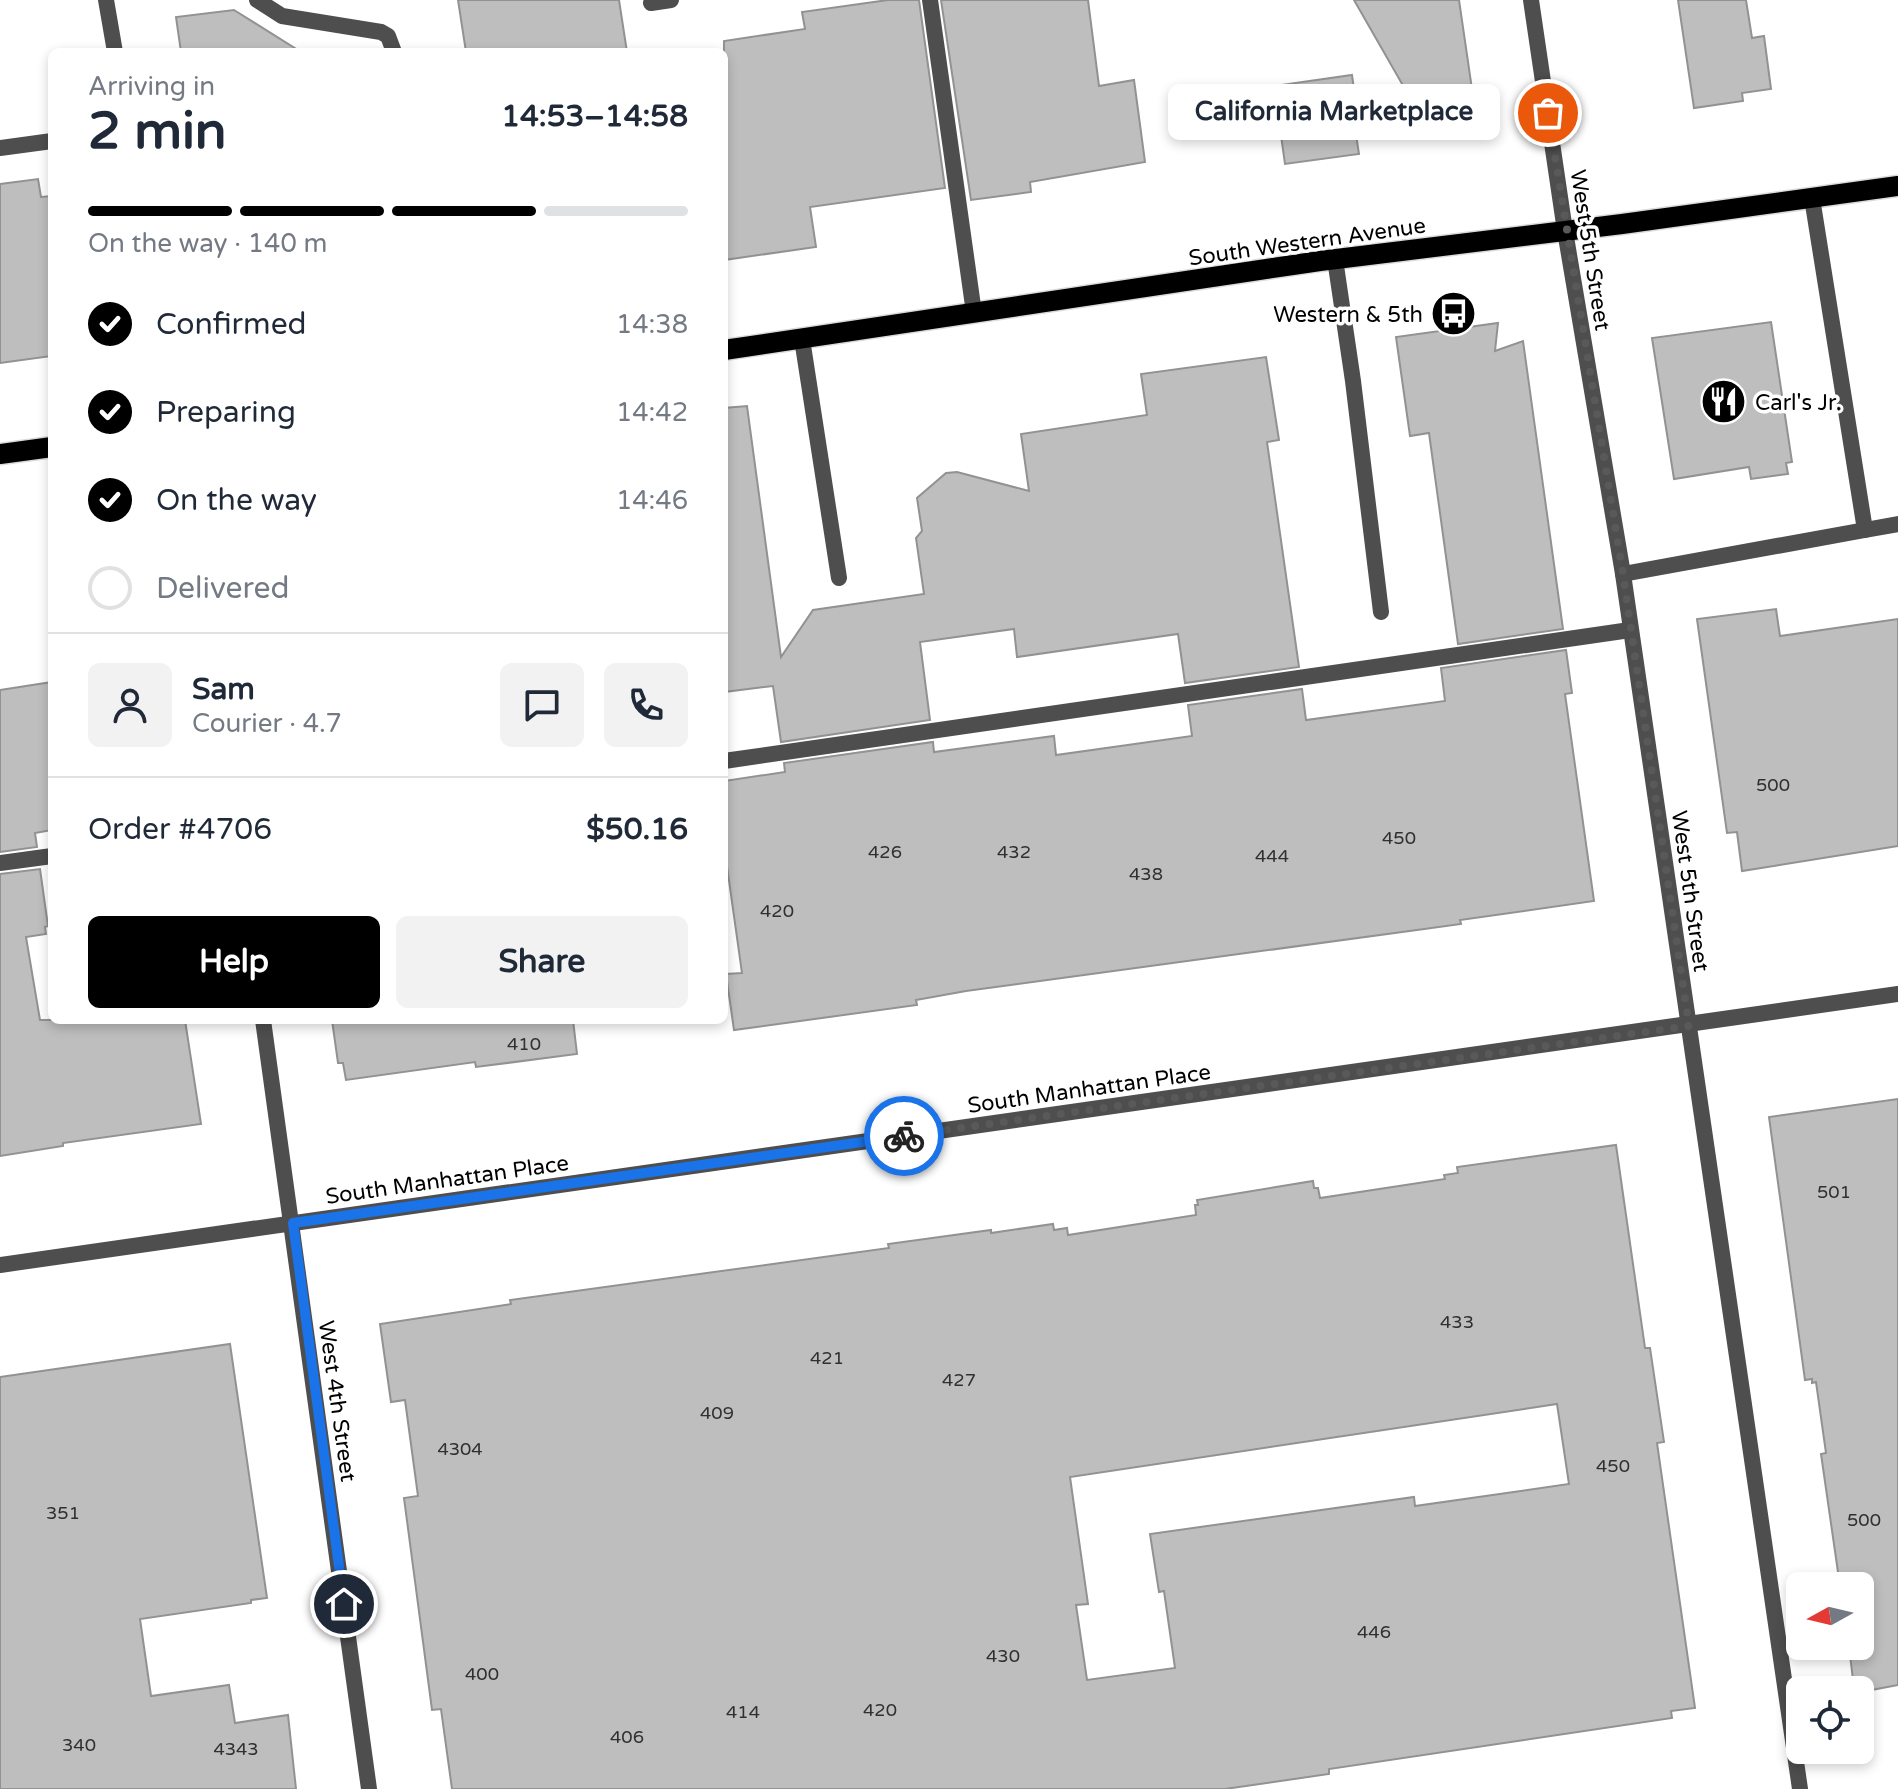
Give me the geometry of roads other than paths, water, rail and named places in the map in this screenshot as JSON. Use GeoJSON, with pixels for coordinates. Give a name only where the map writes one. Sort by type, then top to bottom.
{"type":"FeatureCollection","features":[{"type":"Feature","properties":{"kind":"main road","name":"South Western Avenue"},"geometry":{"type":"LineString","coordinates":[[728,349],[1335,259],[1898,186]]}},
{"type":"Feature","properties":{"kind":"main road"},"geometry":{"type":"LineString","coordinates":[[0,454],[48,448]]}},
{"type":"Feature","properties":{"kind":"street"},"geometry":{"type":"LineString","coordinates":[[106,0],[114,48]]}},
{"type":"Feature","properties":{"kind":"street"},"geometry":{"type":"LineString","coordinates":[[257,0],[282,16],[381,32],[388,36],[392,48]]}},
{"type":"Feature","properties":{"kind":"street"},"geometry":{"type":"LineString","coordinates":[[651,3],[671,0]]}},
{"type":"Feature","properties":{"kind":"street"},"geometry":{"type":"LineString","coordinates":[[930,0],[974,313]]}},
{"type":"Feature","properties":{"kind":"street","name":"West 5th Street"},"geometry":{"type":"LineString","coordinates":[[1531,0],[1565,231],[1623,574],[1800,1789]]}},
{"type":"Feature","properties":{"kind":"street"},"geometry":{"type":"LineString","coordinates":[[0,148],[48,142]]}},
{"type":"Feature","properties":{"kind":"street"},"geometry":{"type":"LineString","coordinates":[[1812,198],[1865,530]]}},
{"type":"Feature","properties":{"kind":"street"},"geometry":{"type":"LineString","coordinates":[[1335,259],[1381,612]]}},
{"type":"Feature","properties":{"kind":"street"},"geometry":{"type":"LineString","coordinates":[[802,339],[839,578]]}},
{"type":"Feature","properties":{"kind":"street"},"geometry":{"type":"LineString","coordinates":[[1623,574],[1898,524]]}},
{"type":"Feature","properties":{"kind":"street"},"geometry":{"type":"LineString","coordinates":[[728,760],[1630,630]]}},
{"type":"Feature","properties":{"kind":"street"},"geometry":{"type":"LineString","coordinates":[[0,863],[48,857]]}},
{"type":"Feature","properties":{"kind":"street","name":"South Manhattan Place"},"geometry":{"type":"LineString","coordinates":[[0,1265],[1898,994]]}},
{"type":"Feature","properties":{"kind":"street","name":"West 4th Street"},"geometry":{"type":"LineString","coordinates":[[264,1024],[369,1789]]}},
{"type":"Feature","properties":{"kind":"place","name":"California Marketplace"},"geometry":{"type":"Point","coordinates":[1548,113]}},
{"type":"Feature","properties":{"kind":"place","name":"Western & 5th"},"geometry":{"type":"Point","coordinates":[1454,314]}},
{"type":"Feature","properties":{"kind":"place","name":"Carl's Jr."},"geometry":{"type":"Point","coordinates":[1724,402]}}]}
